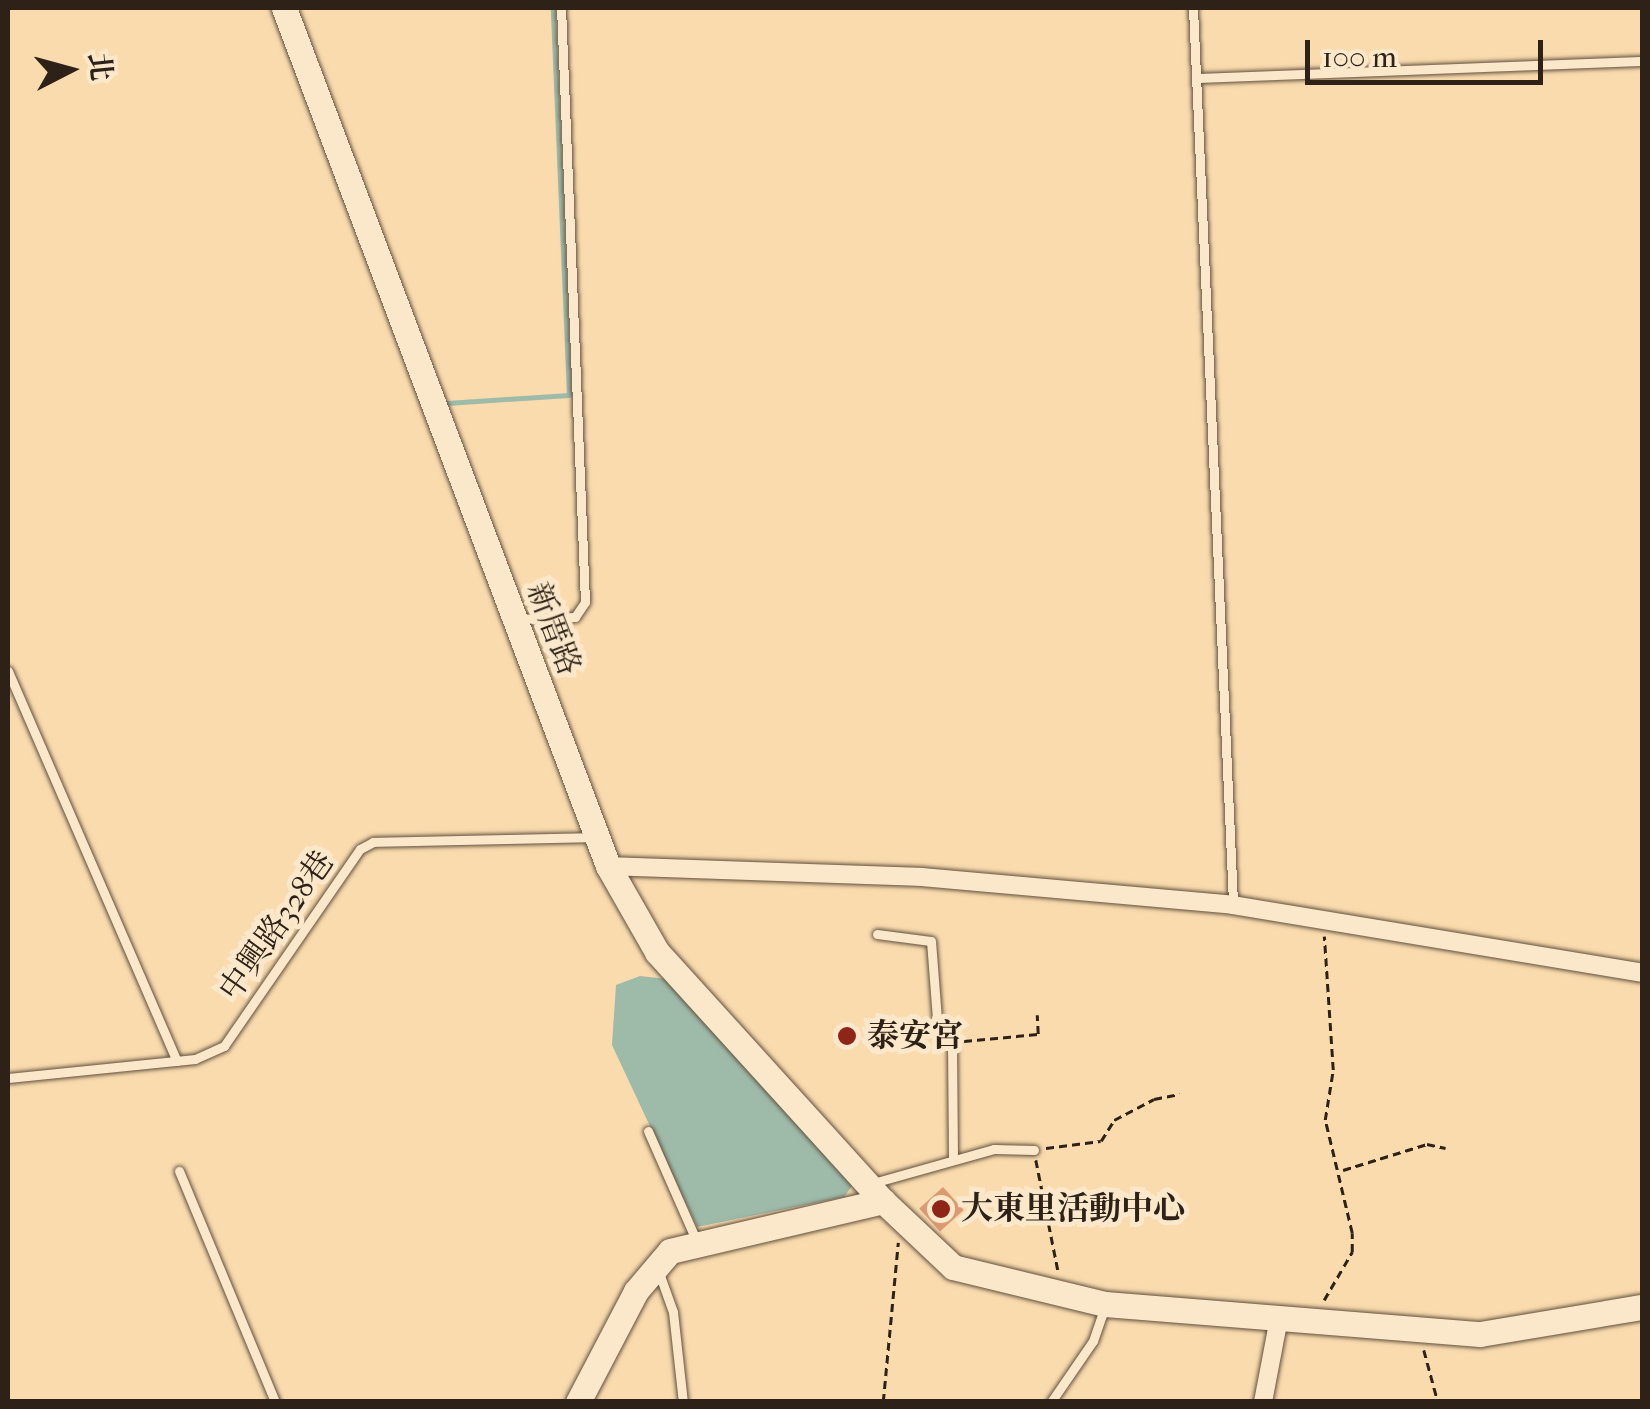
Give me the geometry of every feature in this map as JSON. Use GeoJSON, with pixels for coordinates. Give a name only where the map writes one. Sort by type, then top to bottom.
{"type":"FeatureCollection","features":[{"type":"Feature","properties":{"kind":"street","name":"新厝路"},"geometry":{"type":"LineString","coordinates":[[284,8],[608,866],[657,952],[884,1200],[952,1267],[1106,1304],[1418,1330],[1508,1333],[1642,1307]]}},
{"type":"Feature","properties":{"kind":"street"},"geometry":{"type":"LineString","coordinates":[[608,866],[922,877],[1232,905],[1323,916],[1642,974]]}},
{"type":"Feature","properties":{"kind":"street"},"geometry":{"type":"LineString","coordinates":[[578,1402],[655,1263],[697,1243],[884,1200]]}},
{"type":"Feature","properties":{"kind":"street"},"geometry":{"type":"LineString","coordinates":[[1263,1402],[1279,1318]]}},
{"type":"Feature","properties":{"kind":"lane"},"geometry":{"type":"LineString","coordinates":[[514,619],[575,617],[585,602],[562,8]]}},
{"type":"Feature","properties":{"kind":"lane"},"geometry":{"type":"LineString","coordinates":[[1193,8],[1232,905]]}},
{"type":"Feature","properties":{"kind":"lane"},"geometry":{"type":"LineString","coordinates":[[1196,78],[1642,61]]}},
{"type":"Feature","properties":{"kind":"lane"},"geometry":{"type":"LineString","coordinates":[[8,671],[176,1061]]}},
{"type":"Feature","properties":{"kind":"lane","name":"中興路328巷"},"geometry":{"type":"LineString","coordinates":[[8,1078],[176,1061],[224,1046],[360,849],[373,842],[596,836]]}},
{"type":"Feature","properties":{"kind":"lane"},"geometry":{"type":"LineString","coordinates":[[876,934],[931,940],[938,1033],[952,1042],[953,1158]]}},
{"type":"Feature","properties":{"kind":"lane"},"geometry":{"type":"LineString","coordinates":[[648,1131],[697,1243]]}},
{"type":"Feature","properties":{"kind":"lane"},"geometry":{"type":"LineString","coordinates":[[884,1200],[953,1158],[1034,1150]]}},
{"type":"Feature","properties":{"kind":"lane"},"geometry":{"type":"LineString","coordinates":[[179,1171],[275,1402]]}},
{"type":"Feature","properties":{"kind":"lane"},"geometry":{"type":"LineString","coordinates":[[655,1263],[674,1312],[683,1402]]}},
{"type":"Feature","properties":{"kind":"lane"},"geometry":{"type":"LineString","coordinates":[[1051,1402],[1093,1341],[1106,1304]]}},
{"type":"Feature","properties":{"kind":"path"},"geometry":{"type":"LineString","coordinates":[[1318,1321],[1330,1281],[1352,1252],[1342,1171],[1326,1120],[1333,1070],[1323,916]]}},
{"type":"Feature","properties":{"kind":"path"},"geometry":{"type":"LineString","coordinates":[[952,1042],[1038,1034],[1037,1014]]}},
{"type":"Feature","properties":{"kind":"path"},"geometry":{"type":"LineString","coordinates":[[1064,1296],[1034,1150],[1100,1141],[1114,1120],[1154,1099],[1180,1094]]}},
{"type":"Feature","properties":{"kind":"path"},"geometry":{"type":"LineString","coordinates":[[1342,1171],[1428,1144],[1446,1148]]}},
{"type":"Feature","properties":{"kind":"path"},"geometry":{"type":"LineString","coordinates":[[883,1402],[894,1340],[884,1200]]}},
{"type":"Feature","properties":{"kind":"path"},"geometry":{"type":"LineString","coordinates":[[1418,1330],[1438,1402]]}},
{"type":"Feature","properties":{"kind":"shaded area"},"geometry":{"type":"Polygon","coordinates":[[[640,976],[667,979],[852,1186],[844,1197],[697,1227],[612,1045],[616,985],[640,976]]]}},
{"type":"Feature","properties":{"kind":"building","name":"大東里活動中心"},"geometry":{"type":"Polygon","coordinates":[[[943,1187],[964,1210],[940,1231],[919,1208],[943,1187]]]}},
{"type":"Feature","properties":{"kind":"waterway"},"geometry":{"type":"LineString","coordinates":[[447,403],[569,395],[553,8]]}},
{"type":"Feature","properties":{"kind":"place","name":"泰安宮"},"geometry":{"type":"Point","coordinates":[847,1036]}},
{"type":"Feature","properties":{"kind":"place","name":"大東里活動中心"},"geometry":{"type":"Point","coordinates":[941,1209]}}]}
